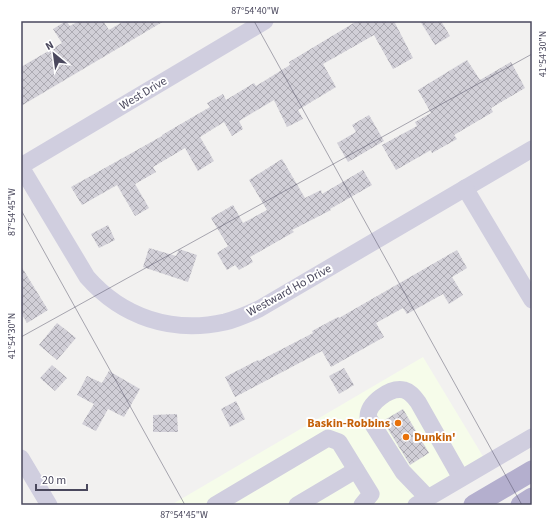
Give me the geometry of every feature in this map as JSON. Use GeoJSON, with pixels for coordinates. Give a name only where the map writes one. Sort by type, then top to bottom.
{"type":"FeatureCollection","features":[{"type":"Feature","properties":{"kind":"main road"},"geometry":{"type":"LineString","coordinates":[[474,505],[532,471]]}},
{"type":"Feature","properties":{"kind":"main road"},"geometry":{"type":"LineString","coordinates":[[521,505],[532,498]]}},
{"type":"Feature","properties":{"kind":"street","name":"West Drive"},"geometry":{"type":"LineString","coordinates":[[21,166],[265,21]]}},
{"type":"Feature","properties":{"kind":"street","name":"Westward Ho Drive"},"geometry":{"type":"LineString","coordinates":[[21,166],[87,277],[98,289],[122,307],[138,315],[156,321],[181,326],[206,325],[226,322],[259,309],[532,149]]}},
{"type":"Feature","properties":{"kind":"street"},"geometry":{"type":"LineString","coordinates":[[465,188],[532,300]]}},
{"type":"Feature","properties":{"kind":"street"},"geometry":{"type":"LineString","coordinates":[[461,478],[413,395],[409,392],[397,390],[376,401],[370,407],[368,417],[422,501],[532,437]]}},
{"type":"Feature","properties":{"kind":"street"},"geometry":{"type":"LineString","coordinates":[[215,505],[328,438],[339,442],[356,470],[370,501]]}},
{"type":"Feature","properties":{"kind":"street"},"geometry":{"type":"LineString","coordinates":[[21,458],[49,505]]}},
{"type":"Feature","properties":{"kind":"street"},"geometry":{"type":"LineString","coordinates":[[297,505],[356,470]]}},
{"type":"Feature","properties":{"kind":"shaded area"},"geometry":{"type":"Polygon","coordinates":[[[423,357],[487,463],[416,505],[171,505],[423,357]]]}},
{"type":"Feature","properties":{"kind":"building"},"geometry":{"type":"Polygon","coordinates":[[[66,21],[70,26],[79,21],[103,21],[109,30],[124,21],[164,21],[21,106],[21,67],[62,43],[53,29],[66,21]]]}},
{"type":"Feature","properties":{"kind":"building"},"geometry":{"type":"Polygon","coordinates":[[[357,21],[398,21],[395,23],[413,58],[393,69],[374,35],[323,64],[336,87],[298,110],[303,119],[287,127],[274,100],[239,121],[243,129],[232,136],[224,122],[200,137],[214,161],[198,171],[185,148],[153,167],[156,172],[135,184],[149,208],[135,216],[117,185],[82,205],[71,187],[210,107],[207,103],[223,94],[226,100],[254,83],[256,86],[290,65],[289,62],[357,21]]]}},
{"type":"Feature","properties":{"kind":"building"},"geometry":{"type":"Polygon","coordinates":[[[420,21],[441,21],[450,36],[435,45],[420,21]]]}},
{"type":"Feature","properties":{"kind":"building"},"geometry":{"type":"Polygon","coordinates":[[[467,60],[480,80],[511,62],[525,88],[491,108],[493,112],[454,135],[457,139],[432,153],[431,150],[396,170],[382,145],[417,126],[415,122],[431,113],[418,90],[467,60]]]}},
{"type":"Feature","properties":{"kind":"building"},"geometry":{"type":"Polygon","coordinates":[[[369,115],[384,141],[348,162],[337,143],[356,132],[352,125],[369,115]]]}},
{"type":"Feature","properties":{"kind":"building"},"geometry":{"type":"Polygon","coordinates":[[[282,159],[305,198],[321,190],[322,194],[363,170],[372,185],[330,209],[331,210],[292,230],[294,232],[250,257],[253,262],[239,270],[235,265],[227,270],[217,253],[228,246],[211,218],[233,205],[243,223],[267,210],[249,180],[282,159]]]}},
{"type":"Feature","properties":{"kind":"building"},"geometry":{"type":"Polygon","coordinates":[[[108,225],[115,240],[99,248],[91,234],[108,225]]]}},
{"type":"Feature","properties":{"kind":"building"},"geometry":{"type":"Polygon","coordinates":[[[149,248],[176,256],[179,249],[197,255],[188,282],[143,267],[149,248]]]}},
{"type":"Feature","properties":{"kind":"building"},"geometry":{"type":"Polygon","coordinates":[[[457,250],[467,268],[452,277],[463,295],[449,304],[443,294],[407,314],[403,308],[376,323],[384,337],[331,367],[322,351],[235,397],[225,377],[313,333],[312,331],[338,317],[339,318],[457,250]]]}},
{"type":"Feature","properties":{"kind":"building"},"geometry":{"type":"Polygon","coordinates":[[[21,266],[48,310],[27,323],[21,313],[21,266]]]}},
{"type":"Feature","properties":{"kind":"building"},"geometry":{"type":"Polygon","coordinates":[[[57,323],[76,338],[57,360],[39,345],[57,323]]]}},
{"type":"Feature","properties":{"kind":"building"},"geometry":{"type":"Polygon","coordinates":[[[52,365],[67,378],[55,391],[40,378],[52,365]]]}},
{"type":"Feature","properties":{"kind":"building"},"geometry":{"type":"Polygon","coordinates":[[[344,368],[354,385],[339,394],[329,376],[344,368]]]}},
{"type":"Feature","properties":{"kind":"building"},"geometry":{"type":"Polygon","coordinates":[[[109,371],[140,389],[124,417],[108,409],[96,431],[82,424],[94,404],[77,395],[87,376],[102,383],[109,371]]]}},
{"type":"Feature","properties":{"kind":"building"},"geometry":{"type":"Polygon","coordinates":[[[236,401],[245,419],[230,427],[221,409],[236,401]]]}},
{"type":"Feature","properties":{"kind":"building","name":"Dunkin'"},"geometry":{"type":"Polygon","coordinates":[[[403,409],[429,453],[410,465],[383,421],[403,409]]]}},
{"type":"Feature","properties":{"kind":"building"},"geometry":{"type":"Polygon","coordinates":[[[177,414],[178,432],[153,432],[153,415],[177,414]]]}},
{"type":"Feature","properties":{"kind":"place","name":"Baskin-Robbins"},"geometry":{"type":"Point","coordinates":[398,423]}},
{"type":"Feature","properties":{"kind":"place","name":"Dunkin'"},"geometry":{"type":"Point","coordinates":[406,437]}}]}
